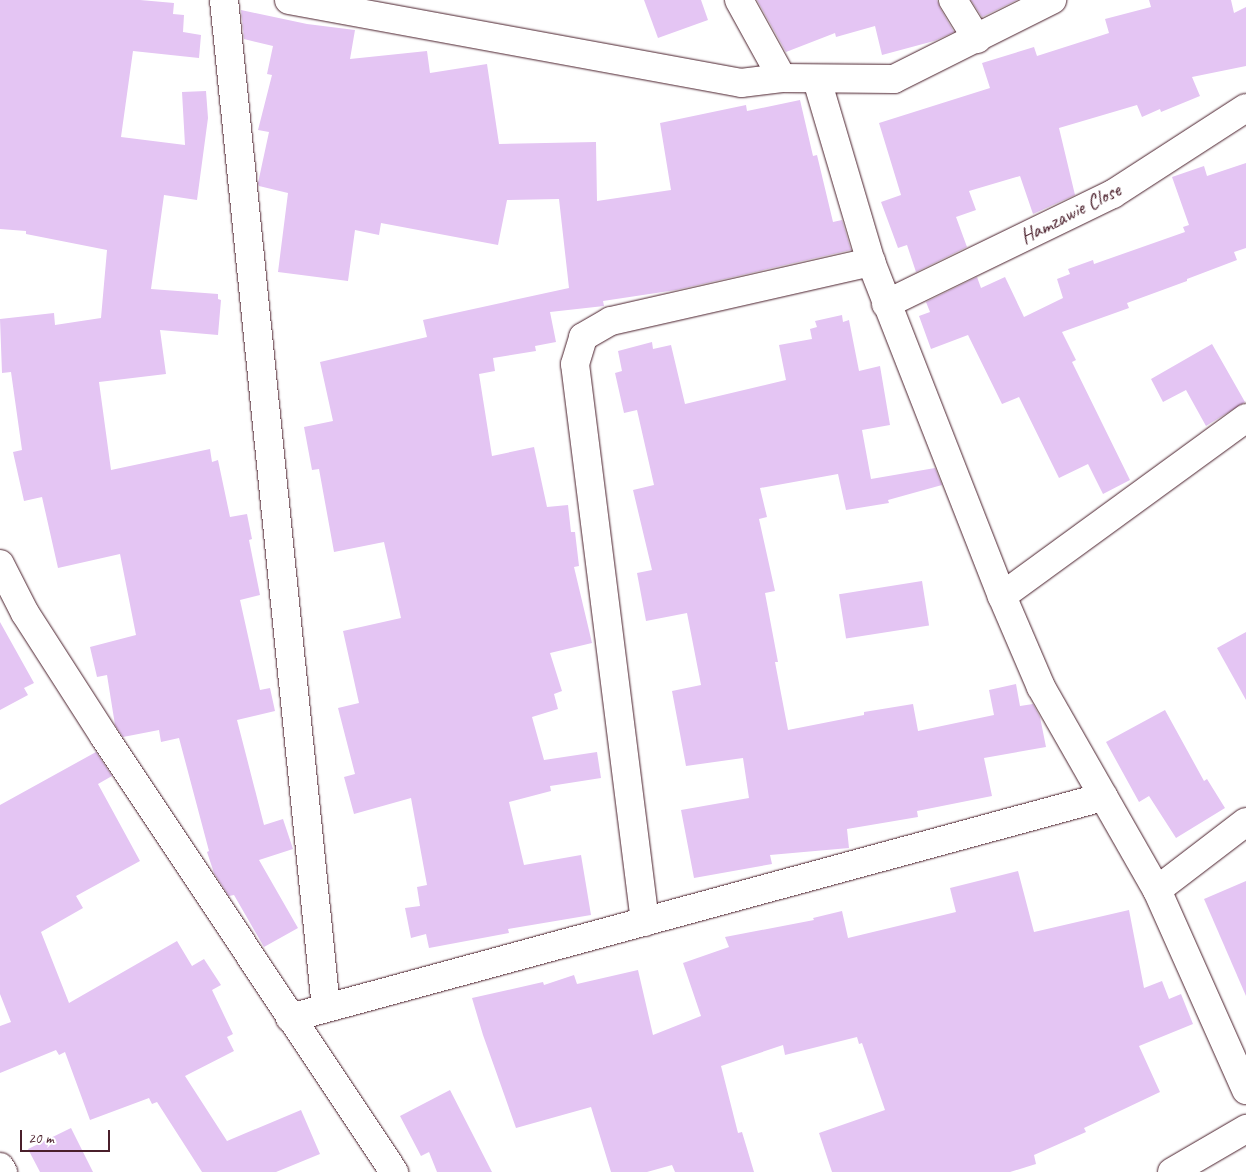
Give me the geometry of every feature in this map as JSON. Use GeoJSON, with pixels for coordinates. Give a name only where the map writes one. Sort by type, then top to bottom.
{"type":"FeatureCollection","features":[{"type":"Feature","properties":{"kind":"street"},"geometry":{"type":"LineString","coordinates":[[224,0],[326,1008]]}},
{"type":"Feature","properties":{"kind":"street"},"geometry":{"type":"LineString","coordinates":[[289,0],[741,83],[782,78],[817,80],[894,79],[1052,0]]}},
{"type":"Feature","properties":{"kind":"street"},"geometry":{"type":"LineString","coordinates":[[739,0],[782,78]]}},
{"type":"Feature","properties":{"kind":"street"},"geometry":{"type":"LineString","coordinates":[[953,0],[977,39]]}},
{"type":"Feature","properties":{"kind":"street"},"geometry":{"type":"LineString","coordinates":[[817,80],[871,262],[886,304],[1002,596],[1041,687],[1157,890],[1246,1090]]}},
{"type":"Feature","properties":{"kind":"street","name":"Hamzawie Close"},"geometry":{"type":"LineString","coordinates":[[886,304],[1113,194],[1246,108]]}},
{"type":"Feature","properties":{"kind":"street"},"geometry":{"type":"LineString","coordinates":[[645,922],[575,364],[584,337],[611,320],[871,262]]}},
{"type":"Feature","properties":{"kind":"street"},"geometry":{"type":"LineString","coordinates":[[1002,596],[1246,418]]}},
{"type":"Feature","properties":{"kind":"street"},"geometry":{"type":"LineString","coordinates":[[0,564],[30,621],[290,1018],[394,1172]]}},
{"type":"Feature","properties":{"kind":"street"},"geometry":{"type":"LineString","coordinates":[[290,1018],[1103,797]]}},
{"type":"Feature","properties":{"kind":"street"},"geometry":{"type":"LineString","coordinates":[[1157,890],[1246,822]]}},
{"type":"Feature","properties":{"kind":"street"},"geometry":{"type":"LineString","coordinates":[[1172,1172],[1246,1129]]}},
{"type":"Feature","properties":{"kind":"street"},"geometry":{"type":"LineString","coordinates":[[0,1167],[3,1172]]}},
{"type":"Feature","properties":{"kind":"building"},"geometry":{"type":"Polygon","coordinates":[[[0,0],[140,0],[174,3],[173,14],[184,15],[183,32],[201,35],[199,58],[133,51],[121,137],[185,145],[182,92],[206,91],[208,118],[197,200],[164,195],[151,289],[218,294],[218,299],[221,300],[218,335],[160,330],[166,374],[99,382],[111,470],[210,449],[212,462],[218,460],[230,517],[247,514],[252,539],[249,540],[260,595],[240,600],[260,690],[270,688],[275,711],[237,720],[264,825],[283,819],[293,849],[259,860],[298,928],[264,947],[234,895],[229,896],[214,873],[207,852],[209,851],[179,738],[161,742],[159,730],[123,737],[115,725],[107,675],[97,677],[90,647],[136,635],[120,554],[58,568],[42,497],[24,501],[13,452],[22,450],[11,372],[2,373],[0,319],[54,313],[55,325],[101,318],[107,250],[26,234],[26,231],[0,229],[0,0]]]}},
{"type":"Feature","properties":{"kind":"building"},"geometry":{"type":"Polygon","coordinates":[[[644,0],[701,0],[708,20],[658,38],[644,0]]]}},
{"type":"Feature","properties":{"kind":"building"},"geometry":{"type":"Polygon","coordinates":[[[757,0],[937,0],[954,32],[934,41],[882,55],[875,26],[836,37],[835,33],[786,52],[757,0]]]}},
{"type":"Feature","properties":{"kind":"building"},"geometry":{"type":"Polygon","coordinates":[[[971,0],[1017,0],[982,17],[971,0]]]}},
{"type":"Feature","properties":{"kind":"building"},"geometry":{"type":"Polygon","coordinates":[[[1149,0],[1231,0],[1234,13],[1246,7],[1246,66],[1192,77],[1200,96],[1161,112],[1160,109],[1142,117],[1137,105],[1059,128],[1075,195],[1033,214],[1020,176],[969,191],[976,210],[956,217],[967,247],[916,272],[907,245],[898,248],[881,202],[901,195],[879,123],[990,88],[982,63],[1034,47],[1037,56],[1109,33],[1105,19],[1151,7],[1149,0]]]}},
{"type":"Feature","properties":{"kind":"building"},"geometry":{"type":"Polygon","coordinates":[[[241,10],[307,24],[355,30],[350,59],[427,51],[430,73],[487,64],[499,144],[596,142],[597,201],[671,190],[660,123],[746,105],[747,111],[800,100],[813,156],[817,155],[833,222],[842,220],[851,250],[676,290],[603,301],[604,306],[550,312],[556,342],[535,346],[536,351],[493,358],[495,371],[479,374],[492,456],[534,447],[547,507],[568,505],[571,532],[575,532],[579,566],[574,567],[592,643],[550,653],[562,691],[554,694],[558,709],[532,717],[544,760],[597,752],[601,778],[550,786],[551,791],[509,802],[524,865],[581,855],[591,915],[508,929],[509,933],[429,948],[426,934],[411,938],[405,908],[420,906],[417,887],[427,885],[411,798],[354,814],[344,777],[355,774],[338,708],[359,703],[343,631],[401,618],[384,542],[334,552],[319,469],[312,470],[304,427],[333,421],[320,362],[427,337],[423,320],[569,288],[559,199],[507,200],[498,245],[381,223],[379,235],[355,230],[348,281],[278,272],[288,193],[259,186],[258,183],[269,132],[258,130],[272,75],[267,74],[273,46],[244,39],[241,10]]]}},
{"type":"Feature","properties":{"kind":"building"},"geometry":{"type":"Polygon","coordinates":[[[1246,163],[1246,248],[1234,252],[1237,260],[1127,303],[1129,308],[1062,332],[1076,360],[1072,362],[1130,480],[1103,494],[1088,464],[1059,478],[1019,397],[1002,404],[968,335],[931,349],[919,316],[930,312],[926,302],[977,277],[981,288],[1005,277],[1024,317],[1063,298],[1057,279],[1070,274],[1068,269],[1093,260],[1094,264],[1185,232],[1183,227],[1189,225],[1172,177],[1204,166],[1207,176],[1246,163]]]}},
{"type":"Feature","properties":{"kind":"building"},"geometry":{"type":"Polygon","coordinates":[[[842,315],[843,322],[849,320],[859,371],[880,366],[890,425],[862,430],[871,479],[935,468],[942,485],[888,500],[889,503],[846,510],[838,474],[760,488],[767,517],[759,519],[775,591],[765,593],[778,662],[775,662],[788,730],[864,715],[864,712],[913,704],[918,731],[994,715],[989,690],[1016,684],[1020,706],[1033,704],[1040,717],[1046,747],[984,758],[992,796],[917,811],[918,817],[847,829],[849,848],[770,855],[772,864],[694,878],[681,810],[749,798],[743,758],[686,766],[672,691],[701,685],[687,613],[646,621],[637,573],[652,570],[633,490],[654,485],[637,410],[624,413],[615,373],[622,371],[618,351],[652,342],[653,349],[671,345],[685,404],[786,380],[779,345],[812,339],[810,329],[817,327],[815,321],[842,315]]]}},
{"type":"Feature","properties":{"kind":"building"},"geometry":{"type":"Polygon","coordinates":[[[1212,344],[1245,402],[1206,426],[1186,390],[1163,402],[1151,379],[1212,344]]]}},
{"type":"Feature","properties":{"kind":"building"},"geometry":{"type":"Polygon","coordinates":[[[922,581],[929,625],[846,639],[839,594],[922,581]]]}},
{"type":"Feature","properties":{"kind":"building"},"geometry":{"type":"Polygon","coordinates":[[[0,622],[34,683],[24,688],[28,695],[0,710],[0,622]]]}},
{"type":"Feature","properties":{"kind":"building"},"geometry":{"type":"Polygon","coordinates":[[[1246,632],[1246,700],[1217,648],[1246,632]]]}},
{"type":"Feature","properties":{"kind":"building"},"geometry":{"type":"Polygon","coordinates":[[[1165,710],[1204,781],[1207,779],[1225,808],[1176,838],[1149,796],[1139,802],[1106,742],[1165,710]]]}},
{"type":"Feature","properties":{"kind":"building"},"geometry":{"type":"Polygon","coordinates":[[[96,752],[112,776],[98,784],[140,861],[76,896],[83,908],[41,932],[69,1003],[177,941],[192,966],[204,959],[221,985],[212,990],[233,1034],[227,1037],[234,1051],[185,1076],[227,1141],[301,1110],[320,1154],[276,1172],[202,1172],[157,1102],[152,1104],[149,1098],[90,1120],[65,1052],[59,1055],[56,1050],[0,1073],[0,1026],[11,1022],[0,994],[0,805],[96,752]]]}},
{"type":"Feature","properties":{"kind":"building"},"geometry":{"type":"Polygon","coordinates":[[[1018,871],[1034,932],[1129,910],[1144,988],[1162,981],[1169,999],[1181,994],[1193,1024],[1139,1046],[1160,1092],[1084,1128],[1086,1132],[1034,1155],[1036,1164],[1010,1172],[832,1172],[819,1133],[885,1110],[862,1043],[859,1044],[857,1037],[785,1055],[783,1045],[721,1066],[738,1133],[742,1132],[754,1172],[675,1172],[672,1165],[647,1172],[611,1172],[591,1107],[516,1128],[472,998],[543,982],[544,985],[574,975],[577,984],[638,970],[653,1035],[701,1016],[683,963],[729,947],[725,937],[814,920],[813,918],[842,911],[848,938],[956,912],[950,888],[1018,871]]]}},
{"type":"Feature","properties":{"kind":"building"},"geometry":{"type":"Polygon","coordinates":[[[1246,881],[1246,996],[1204,899],[1246,881]]]}},
{"type":"Feature","properties":{"kind":"building"},"geometry":{"type":"Polygon","coordinates":[[[450,1090],[492,1172],[437,1172],[429,1152],[421,1156],[400,1116],[450,1090]]]}},
{"type":"Feature","properties":{"kind":"building"},"geometry":{"type":"Polygon","coordinates":[[[71,1128],[93,1172],[40,1172],[28,1149],[71,1128]]]}}]}
